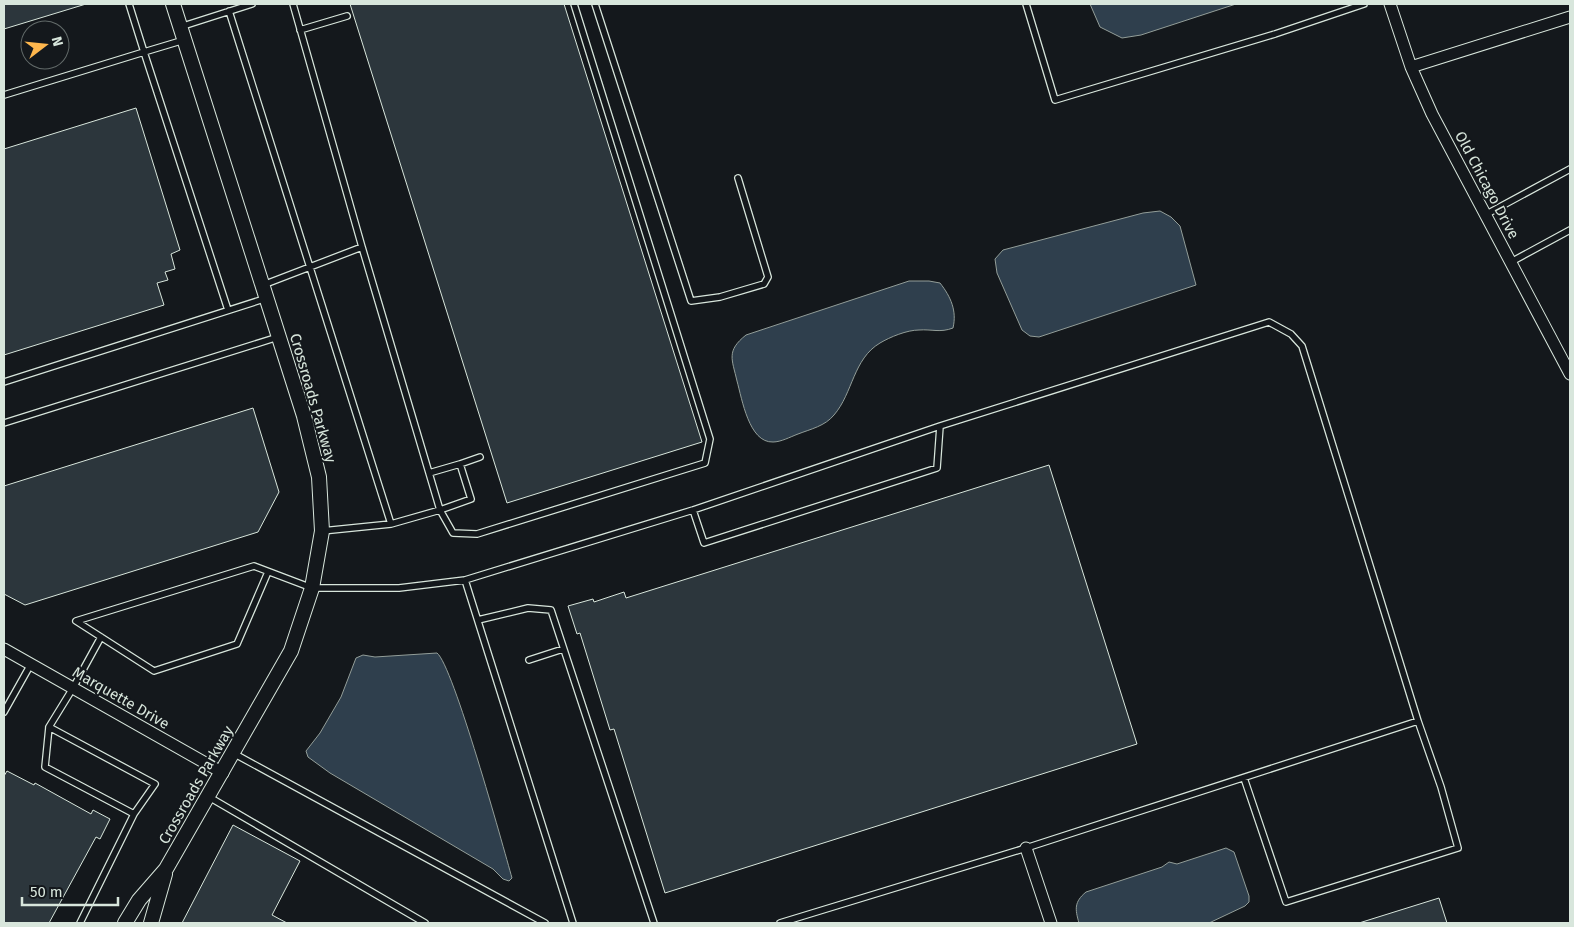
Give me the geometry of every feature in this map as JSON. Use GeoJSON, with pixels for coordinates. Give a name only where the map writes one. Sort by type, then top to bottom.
{"type":"FeatureCollection","features":[{"type":"Feature","properties":{"kind":"street","name":"Crossroads Parkway"},"geometry":{"type":"LineString","coordinates":[[125,923],[138,900],[166,869],[291,650],[312,588],[322,531],[319,478],[304,416],[173,4]]}},
{"type":"Feature","properties":{"kind":"street","name":"Old Chicago Drive"},"geometry":{"type":"LineString","coordinates":[[1390,4],[1411,68],[1432,114],[1570,374]]}},
{"type":"Feature","properties":{"kind":"street"},"geometry":{"type":"LineString","coordinates":[[1411,68],[1570,17]]}},
{"type":"Feature","properties":{"kind":"street","name":"Marquette Drive"},"geometry":{"type":"LineString","coordinates":[[4,649],[222,773]]}},
{"type":"Feature","properties":{"kind":"street"},"geometry":{"type":"LineString","coordinates":[[1026,848],[1051,923]]}},
{"type":"Feature","properties":{"kind":"street","name":"Crossroads Parkway"},"geometry":{"type":"LineString","coordinates":[[151,923],[166,869]]}},
{"type":"Feature","properties":{"kind":"lane"},"geometry":{"type":"LineString","coordinates":[[129,4],[228,310]]}},
{"type":"Feature","properties":{"kind":"lane"},"geometry":{"type":"LineString","coordinates":[[4,95],[144,52],[229,11],[252,4]]}},
{"type":"Feature","properties":{"kind":"lane"},"geometry":{"type":"LineString","coordinates":[[293,4],[362,247],[440,510],[453,533],[477,534],[705,464],[710,439],[574,4]]}},
{"type":"Feature","properties":{"kind":"lane"},"geometry":{"type":"LineString","coordinates":[[595,4],[691,301],[720,298],[764,284],[768,277],[738,178]]}},
{"type":"Feature","properties":{"kind":"lane"},"geometry":{"type":"LineString","coordinates":[[1026,4],[1055,100],[1275,34],[1364,4]]}},
{"type":"Feature","properties":{"kind":"lane"},"geometry":{"type":"LineString","coordinates":[[229,11],[390,524]]}},
{"type":"Feature","properties":{"kind":"lane"},"geometry":{"type":"LineString","coordinates":[[300,30],[347,16]]}},
{"type":"Feature","properties":{"kind":"lane"},"geometry":{"type":"LineString","coordinates":[[1485,215],[1570,169]]}},
{"type":"Feature","properties":{"kind":"lane"},"geometry":{"type":"LineString","coordinates":[[1511,262],[1569,231],[1570,238]]}},
{"type":"Feature","properties":{"kind":"lane"},"geometry":{"type":"LineString","coordinates":[[4,382],[228,310],[310,268],[362,247]]}},
{"type":"Feature","properties":{"kind":"lane"},"geometry":{"type":"LineString","coordinates":[[268,572],[237,644],[154,671],[76,621],[254,566],[312,588],[399,588],[465,580],[693,510],[940,426],[1269,322],[1291,334],[1302,346],[1418,721],[1441,787],[1458,848],[1286,902],[1244,778]]}},
{"type":"Feature","properties":{"kind":"lane"},"geometry":{"type":"LineString","coordinates":[[4,423],[279,337]]}},
{"type":"Feature","properties":{"kind":"lane"},"geometry":{"type":"LineString","coordinates":[[693,510],[704,543],[937,468],[940,426]]}},
{"type":"Feature","properties":{"kind":"lane"},"geometry":{"type":"LineString","coordinates":[[429,473],[480,457]]}},
{"type":"Feature","properties":{"kind":"lane"},"geometry":{"type":"LineString","coordinates":[[322,531],[390,524],[471,499],[460,464]]}},
{"type":"Feature","properties":{"kind":"lane"},"geometry":{"type":"LineString","coordinates":[[465,580],[573,923]]}},
{"type":"Feature","properties":{"kind":"lane"},"geometry":{"type":"LineString","coordinates":[[478,620],[528,608],[551,610],[654,923]]}},
{"type":"Feature","properties":{"kind":"lane"},"geometry":{"type":"LineString","coordinates":[[100,637],[73,688],[48,727],[45,767],[134,814]]}},
{"type":"Feature","properties":{"kind":"lane"},"geometry":{"type":"LineString","coordinates":[[529,660],[563,649]]}},
{"type":"Feature","properties":{"kind":"lane"},"geometry":{"type":"LineString","coordinates":[[4,712],[31,664]]}},
{"type":"Feature","properties":{"kind":"lane"},"geometry":{"type":"LineString","coordinates":[[780,923],[1026,848],[1418,721]]}},
{"type":"Feature","properties":{"kind":"lane"},"geometry":{"type":"LineString","coordinates":[[48,727],[155,784],[134,814],[80,923]]}},
{"type":"Feature","properties":{"kind":"lane"},"geometry":{"type":"LineString","coordinates":[[233,754],[545,923]]}},
{"type":"Feature","properties":{"kind":"lane"},"geometry":{"type":"LineString","coordinates":[[208,797],[425,923]]}},
{"type":"Feature","properties":{"kind":"water"},"geometry":{"type":"Polygon","coordinates":[[[1090,4],[1236,4],[1141,35],[1122,38],[1100,27],[1090,4]]]}},
{"type":"Feature","properties":{"kind":"water"},"geometry":{"type":"Polygon","coordinates":[[[1160,211],[1171,217],[1180,226],[1196,285],[1039,337],[1030,336],[1022,330],[997,273],[995,259],[1003,250],[1143,213],[1160,211]]]}},
{"type":"Feature","properties":{"kind":"water"},"geometry":{"type":"Polygon","coordinates":[[[909,281],[940,283],[954,310],[953,328],[909,331],[880,343],[864,358],[840,406],[826,422],[779,441],[765,440],[758,435],[752,428],[741,398],[732,361],[735,346],[746,335],[909,281]]]}},
{"type":"Feature","properties":{"kind":"water"},"geometry":{"type":"Polygon","coordinates":[[[437,653],[454,689],[489,796],[512,878],[509,881],[503,879],[493,869],[330,773],[308,757],[306,751],[320,733],[341,697],[356,658],[363,655],[375,657],[437,653]]]}},
{"type":"Feature","properties":{"kind":"water"},"geometry":{"type":"Polygon","coordinates":[[[1226,848],[1234,852],[1249,896],[1249,902],[1245,906],[1209,923],[1079,923],[1076,906],[1079,899],[1086,892],[1162,867],[1169,862],[1177,864],[1226,848]]]}},
{"type":"Feature","properties":{"kind":"building"},"geometry":{"type":"Polygon","coordinates":[[[4,4],[86,4],[34,20],[20,20],[20,24],[4,29],[4,4]]]}},
{"type":"Feature","properties":{"kind":"building"},"geometry":{"type":"Polygon","coordinates":[[[350,4],[564,4],[702,442],[507,503],[350,4]]]}},
{"type":"Feature","properties":{"kind":"building"},"geometry":{"type":"Polygon","coordinates":[[[136,108],[180,250],[171,254],[175,269],[165,272],[168,280],[157,283],[164,305],[4,355],[4,149],[136,108]]]}},
{"type":"Feature","properties":{"kind":"building"},"geometry":{"type":"Polygon","coordinates":[[[253,408],[279,492],[258,532],[25,605],[4,594],[4,486],[253,408]]]}},
{"type":"Feature","properties":{"kind":"building"},"geometry":{"type":"Polygon","coordinates":[[[1049,465],[1137,744],[665,893],[614,729],[610,730],[580,633],[577,634],[568,606],[593,599],[594,602],[624,592],[626,598],[1049,465]]]}},
{"type":"Feature","properties":{"kind":"building"},"geometry":{"type":"Polygon","coordinates":[[[7,771],[34,785],[35,783],[91,814],[93,810],[110,819],[100,839],[96,837],[49,923],[4,923],[4,776],[7,771]]]}},
{"type":"Feature","properties":{"kind":"building"},"geometry":{"type":"Polygon","coordinates":[[[233,825],[300,861],[272,915],[287,923],[182,923],[233,825]]]}},
{"type":"Feature","properties":{"kind":"building"},"geometry":{"type":"Polygon","coordinates":[[[1439,898],[1447,923],[1359,923],[1439,898]]]}}]}
